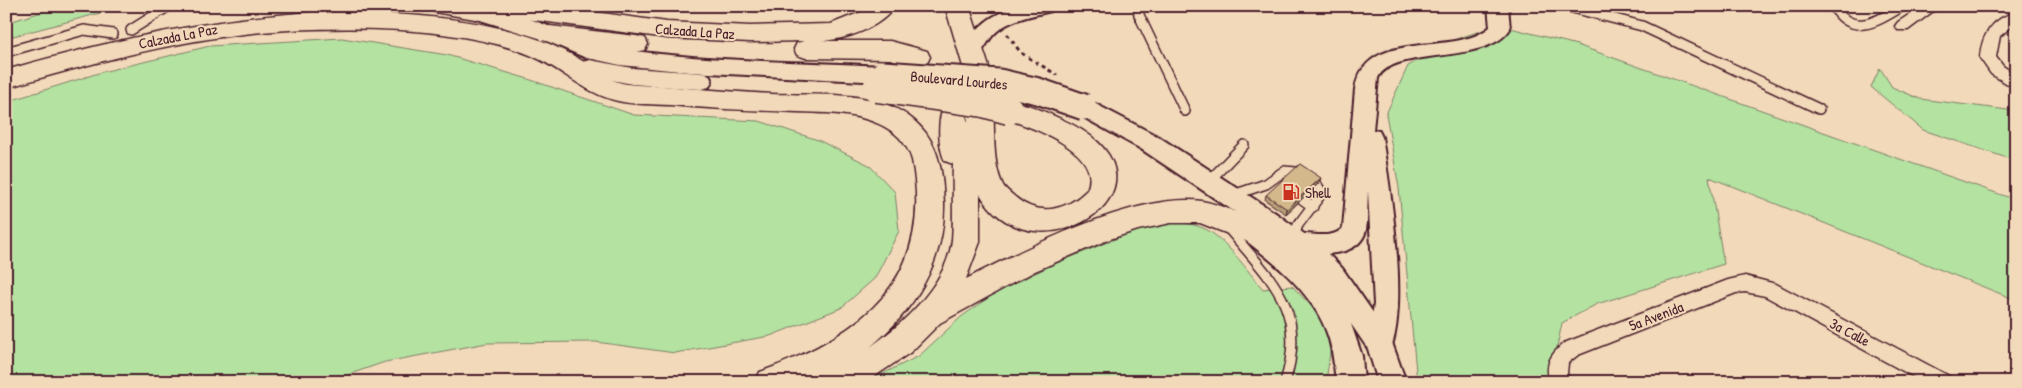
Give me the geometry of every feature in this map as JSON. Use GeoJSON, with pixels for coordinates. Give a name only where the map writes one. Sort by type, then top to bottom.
{"type":"FeatureCollection","features":[{"type":"Feature","properties":{"kind":"main road","name":"Calzada La Paz"},"geometry":{"type":"LineString","coordinates":[[6,62],[122,32],[259,6]]}},
{"type":"Feature","properties":{"kind":"main road","name":"Calzada La Paz"},"geometry":{"type":"LineString","coordinates":[[442,6],[475,10],[511,9],[667,30],[750,34],[833,32],[869,18],[883,6]]}},
{"type":"Feature","properties":{"kind":"main road"},"geometry":{"type":"LineString","coordinates":[[946,6],[970,63]]}},
{"type":"Feature","properties":{"kind":"main road"},"geometry":{"type":"LineString","coordinates":[[957,6],[970,63]]}},
{"type":"Feature","properties":{"kind":"main road","name":"Boulevard Lourdes"},"geometry":{"type":"LineString","coordinates":[[475,10],[604,71],[665,80],[880,81],[928,86],[996,94],[1040,106],[1082,114],[1121,126],[1208,181],[1226,207],[1296,240],[1333,276],[1380,346],[1392,382]]}},
{"type":"Feature","properties":{"kind":"main road","name":"Calzada La Paz"},"geometry":{"type":"LineString","coordinates":[[6,79],[169,37],[219,27],[308,19],[401,22],[475,32],[554,46]]}},
{"type":"Feature","properties":{"kind":"main road"},"geometry":{"type":"LineString","coordinates":[[554,46],[890,50],[918,57]]}},
{"type":"Feature","properties":{"kind":"main road"},"geometry":{"type":"LineString","coordinates":[[554,46],[615,91],[726,101],[858,108],[879,113],[900,124],[915,139],[924,153],[927,168],[930,226],[919,266],[900,298],[884,316],[848,346],[813,365],[770,382]]}},
{"type":"Feature","properties":{"kind":"main road"},"geometry":{"type":"LineString","coordinates":[[880,81],[1009,110],[1060,131],[1091,153],[1100,166],[1102,182],[1099,194],[1087,208],[1065,218],[1040,221],[1020,215],[1001,201],[989,185],[966,108],[952,242],[931,313]]}},
{"type":"Feature","properties":{"kind":"main road","name":"Boulevard Lourdes"},"geometry":{"type":"LineString","coordinates":[[1082,114],[1254,232],[1292,264],[1312,285],[1340,327],[1347,350],[1350,382]]}},
{"type":"Feature","properties":{"kind":"main road"},"geometry":{"type":"LineString","coordinates":[[836,382],[897,347],[931,313],[987,281],[1126,222],[1226,207],[1254,232]]}},
{"type":"Feature","properties":{"kind":"street"},"geometry":{"type":"LineString","coordinates":[[986,6],[998,9],[1040,7]]}},
{"type":"Feature","properties":{"kind":"street"},"geometry":{"type":"LineString","coordinates":[[1296,240],[1339,244],[1348,240],[1354,231],[1366,84],[1376,66],[1391,59],[1478,41],[1492,36],[1500,29],[1498,6]]}},
{"type":"Feature","properties":{"kind":"street"},"geometry":{"type":"LineString","coordinates":[[1903,26],[1933,6]]}},
{"type":"Feature","properties":{"kind":"street"},"geometry":{"type":"LineString","coordinates":[[970,63],[986,28],[1005,17],[1040,7]]}},
{"type":"Feature","properties":{"kind":"street"},"geometry":{"type":"LineString","coordinates":[[2016,17],[2005,22],[1992,32],[1988,45],[1988,58],[1997,70],[2016,83]]}},
{"type":"Feature","properties":{"kind":"street"},"geometry":{"type":"LineString","coordinates":[[1365,104],[1381,200],[1386,304],[1380,346]]}},
{"type":"Feature","properties":{"kind":"street","name":"5a Avenida"},"geometry":{"type":"LineString","coordinates":[[1560,382],[1557,373],[1559,359],[1571,349],[1735,285],[1756,286]]}},
{"type":"Feature","properties":{"kind":"street","name":"3a Calle"},"geometry":{"type":"LineString","coordinates":[[1756,286],[1769,289],[1942,382]]}},
{"type":"Feature","properties":{"kind":"lane"},"geometry":{"type":"LineString","coordinates":[[6,52],[84,30],[122,32],[170,6]]}},
{"type":"Feature","properties":{"kind":"lane"},"geometry":{"type":"LineString","coordinates":[[1138,6],[1139,15],[1186,111]]}},
{"type":"Feature","properties":{"kind":"lane"},"geometry":{"type":"LineString","coordinates":[[1565,6],[1642,26],[1819,109]]}},
{"type":"Feature","properties":{"kind":"lane"},"geometry":{"type":"LineString","coordinates":[[1833,6],[1838,15],[1857,25],[1866,27],[1892,8],[1903,6]]}},
{"type":"Feature","properties":{"kind":"lane"},"geometry":{"type":"LineString","coordinates":[[1208,181],[1244,146]]}},
{"type":"Feature","properties":{"kind":"lane"},"geometry":{"type":"LineString","coordinates":[[1286,382],[1293,345],[1293,331],[1288,313],[1226,207],[1277,182],[1284,171],[1296,172]]}},
{"type":"Feature","properties":{"kind":"lane"},"geometry":{"type":"LineString","coordinates":[[1296,240],[1298,225],[1313,207],[1322,192],[1317,185]]}},
{"type":"Feature","properties":{"kind":"lane"},"geometry":{"type":"LineString","coordinates":[[1302,199],[1313,207]]}},
{"type":"Feature","properties":{"kind":"path"},"geometry":{"type":"LineString","coordinates":[[1005,17],[1007,35],[1014,47],[1027,58],[1059,76]]}},
{"type":"Feature","properties":{"kind":"green space"},"geometry":{"type":"Polygon","coordinates":[[[61,6],[127,6],[6,38],[6,23],[61,6]]]}},
{"type":"Feature","properties":{"kind":"green space"},"geometry":{"type":"Polygon","coordinates":[[[1499,25],[1577,45],[2016,200],[2016,300],[1709,177],[1724,264],[1597,304],[1562,323],[1556,352],[1565,382],[1417,382],[1399,188],[1386,114],[1408,66],[1456,39],[1499,25]]]}},
{"type":"Feature","properties":{"kind":"green space"},"geometry":{"type":"Polygon","coordinates":[[[342,38],[447,55],[525,78],[634,115],[759,121],[818,140],[869,165],[895,192],[899,231],[875,278],[841,308],[770,336],[675,353],[596,342],[487,343],[385,362],[327,382],[6,382],[6,102],[102,72],[210,46],[342,38]]]}},
{"type":"Feature","properties":{"kind":"green space"},"geometry":{"type":"Polygon","coordinates":[[[1880,68],[1892,87],[1920,99],[2016,111],[2016,161],[1923,130],[1871,87],[1880,68]]]}},
{"type":"Feature","properties":{"kind":"green space"},"geometry":{"type":"Polygon","coordinates":[[[1160,223],[1182,223],[1211,232],[1235,255],[1263,289],[1292,286],[1314,309],[1332,338],[1326,382],[866,382],[919,356],[961,317],[998,291],[1052,265],[1132,232],[1160,223]]]}},
{"type":"Feature","properties":{"kind":"building","name":"Shell"},"geometry":{"type":"Polygon","coordinates":[[[1300,164],[1321,178],[1287,209],[1266,195],[1300,164]]]}},
{"type":"Feature","properties":{"kind":"place","name":"Shell"},"geometry":{"type":"Point","coordinates":[1291,192]}}]}
